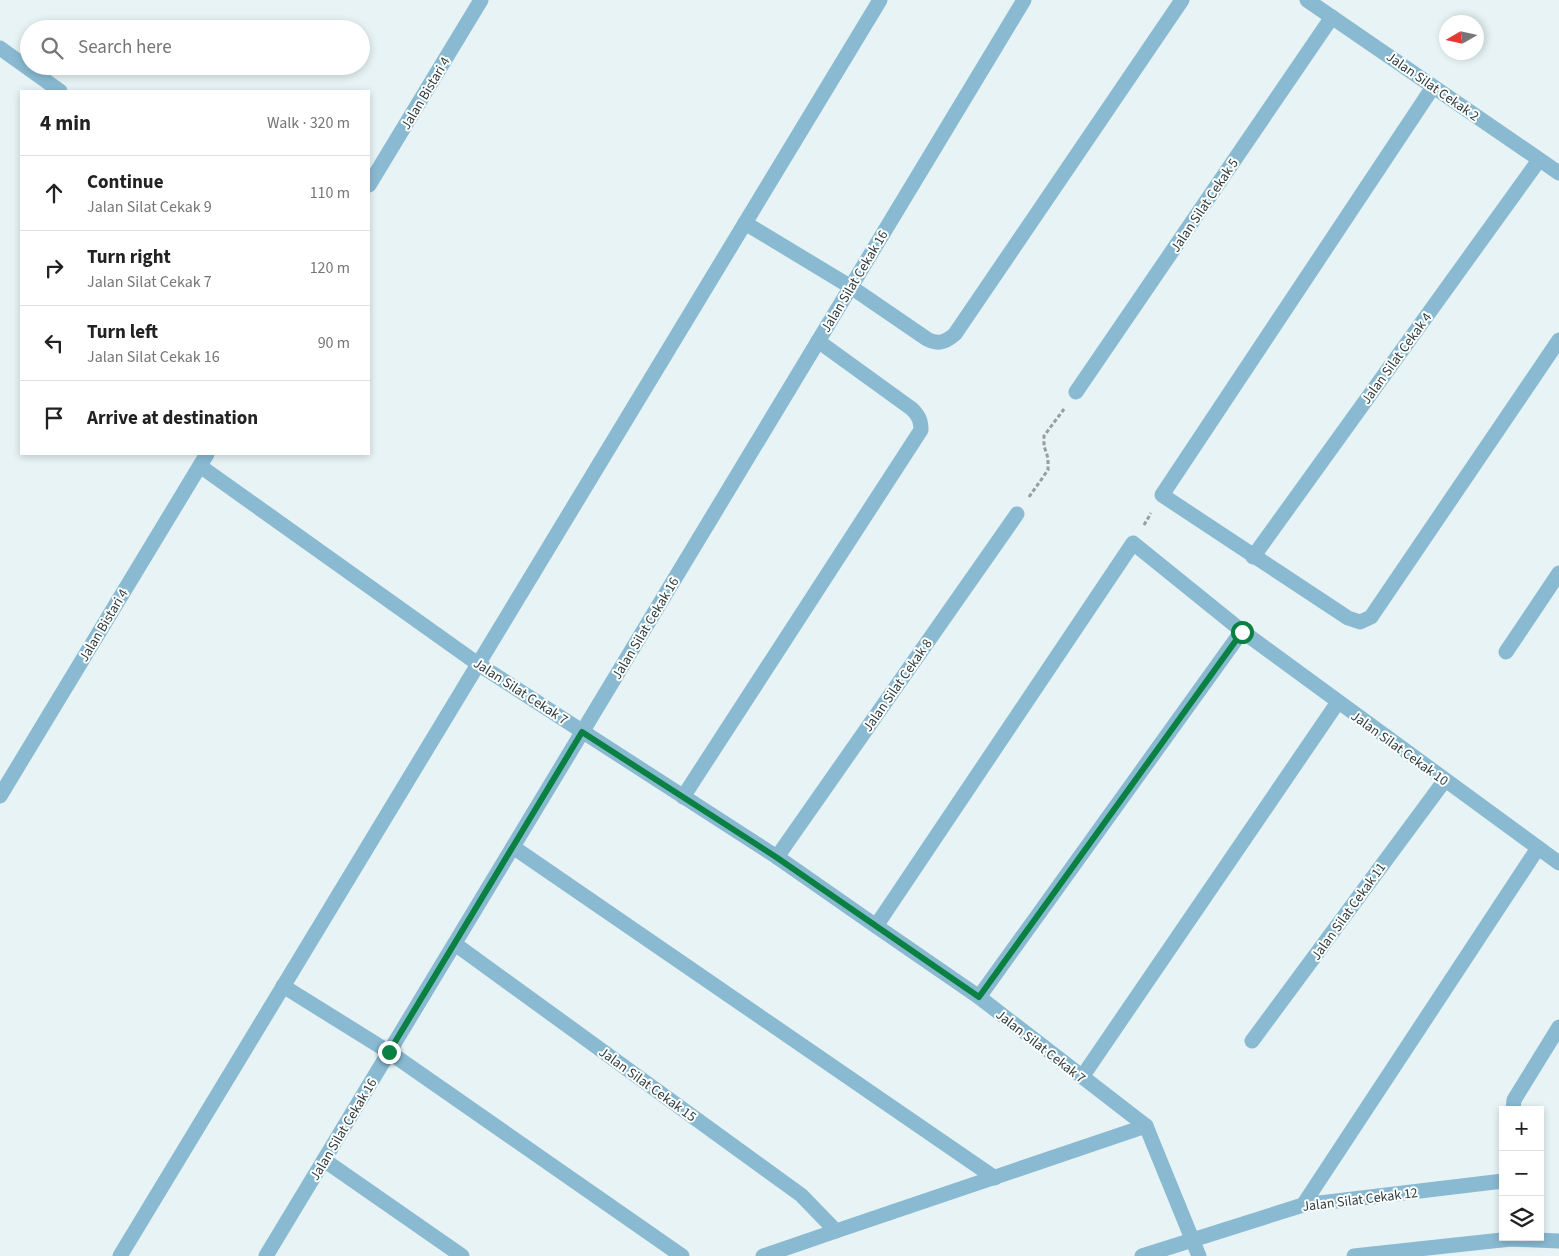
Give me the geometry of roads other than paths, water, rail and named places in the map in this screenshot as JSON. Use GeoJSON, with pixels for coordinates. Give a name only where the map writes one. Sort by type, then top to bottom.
{"type":"FeatureCollection","features":[{"type":"Feature","properties":{"kind":"street","name":"Jalan Bistari 4"},"geometry":{"type":"LineString","coordinates":[[370,183],[481,0]]}},
{"type":"Feature","properties":{"kind":"street"},"geometry":{"type":"LineString","coordinates":[[120,1256],[880,0]]}},
{"type":"Feature","properties":{"kind":"street","name":"Jalan Silat Cekak 16"},"geometry":{"type":"LineString","coordinates":[[266,1256],[1024,0]]}},
{"type":"Feature","properties":{"kind":"street"},"geometry":{"type":"LineString","coordinates":[[745,223],[851,287],[927,339],[934,343],[949,340],[955,334],[1182,0]]}},
{"type":"Feature","properties":{"kind":"street","name":"Jalan Silat Cekak 2"},"geometry":{"type":"LineString","coordinates":[[1307,0],[1559,173]]}},
{"type":"Feature","properties":{"kind":"street","name":"Jalan Silat Cekak 5"},"geometry":{"type":"LineString","coordinates":[[1076,392],[1332,17]]}},
{"type":"Feature","properties":{"kind":"street"},"geometry":{"type":"LineString","coordinates":[[0,48],[20,62]]}},
{"type":"Feature","properties":{"kind":"street"},"geometry":{"type":"LineString","coordinates":[[38,75],[59,90]]}},
{"type":"Feature","properties":{"kind":"street"},"geometry":{"type":"LineString","coordinates":[[1433,87],[1162,495],[1253,557],[1348,618],[1360,622],[1371,617],[1559,340]]}},
{"type":"Feature","properties":{"kind":"street","name":"Jalan Silat Cekak 4"},"geometry":{"type":"LineString","coordinates":[[1253,557],[1539,160]]}},
{"type":"Feature","properties":{"kind":"street"},"geometry":{"type":"LineString","coordinates":[[683,797],[921,430],[921,422],[918,415],[912,409],[818,341]]}},
{"type":"Feature","properties":{"kind":"street","name":"Jalan Bistari 4"},"geometry":{"type":"LineString","coordinates":[[0,796],[203,460]]}},
{"type":"Feature","properties":{"kind":"street","name":"Jalan Silat Cekak 7"},"geometry":{"type":"LineString","coordinates":[[203,460],[478,664],[776,857],[979,997],[1146,1126]]}},
{"type":"Feature","properties":{"kind":"street","name":"Jalan Silat Cekak 8"},"geometry":{"type":"LineString","coordinates":[[776,857],[1017,514]]}},
{"type":"Feature","properties":{"kind":"street","name":"Jalan Silat Cekak 10"},"geometry":{"type":"LineString","coordinates":[[876,926],[1133,543],[1242,632],[1559,863]]}},
{"type":"Feature","properties":{"kind":"street"},"geometry":{"type":"LineString","coordinates":[[1506,652],[1559,573]]}},
{"type":"Feature","properties":{"kind":"street"},"geometry":{"type":"LineString","coordinates":[[979,997],[1242,632]]}},
{"type":"Feature","properties":{"kind":"street"},"geometry":{"type":"LineString","coordinates":[[1082,1077],[1338,702]]}},
{"type":"Feature","properties":{"kind":"street","name":"Jalan Silat Cekak 11"},"geometry":{"type":"LineString","coordinates":[[1252,1041],[1445,780]]}},
{"type":"Feature","properties":{"kind":"street"},"geometry":{"type":"LineString","coordinates":[[513,847],[995,1178]]}},
{"type":"Feature","properties":{"kind":"street"},"geometry":{"type":"LineString","coordinates":[[1303,1205],[1538,848]]}},
{"type":"Feature","properties":{"kind":"street","name":"Jalan Silat Cekak 15"},"geometry":{"type":"LineString","coordinates":[[455,944],[801,1195],[836,1231]]}},
{"type":"Feature","properties":{"kind":"street"},"geometry":{"type":"LineString","coordinates":[[283,986],[389,1052],[682,1256]]}},
{"type":"Feature","properties":{"kind":"street"},"geometry":{"type":"LineString","coordinates":[[1513,1106],[1514,1100],[1559,1027]]}},
{"type":"Feature","properties":{"kind":"street"},"geometry":{"type":"LineString","coordinates":[[763,1256],[1146,1126],[1199,1256]]}},
{"type":"Feature","properties":{"kind":"street"},"geometry":{"type":"LineString","coordinates":[[324,1160],[462,1256]]}},
{"type":"Feature","properties":{"kind":"street","name":"Jalan Silat Cekak 12"},"geometry":{"type":"LineString","coordinates":[[1142,1256],[1303,1205],[1499,1181]]}},
{"type":"Feature","properties":{"kind":"street"},"geometry":{"type":"LineString","coordinates":[[1354,1256],[1499,1239]]}},
{"type":"Feature","properties":{"kind":"street"},"geometry":{"type":"LineString","coordinates":[[1544,1240],[1559,1241]]}}]}
